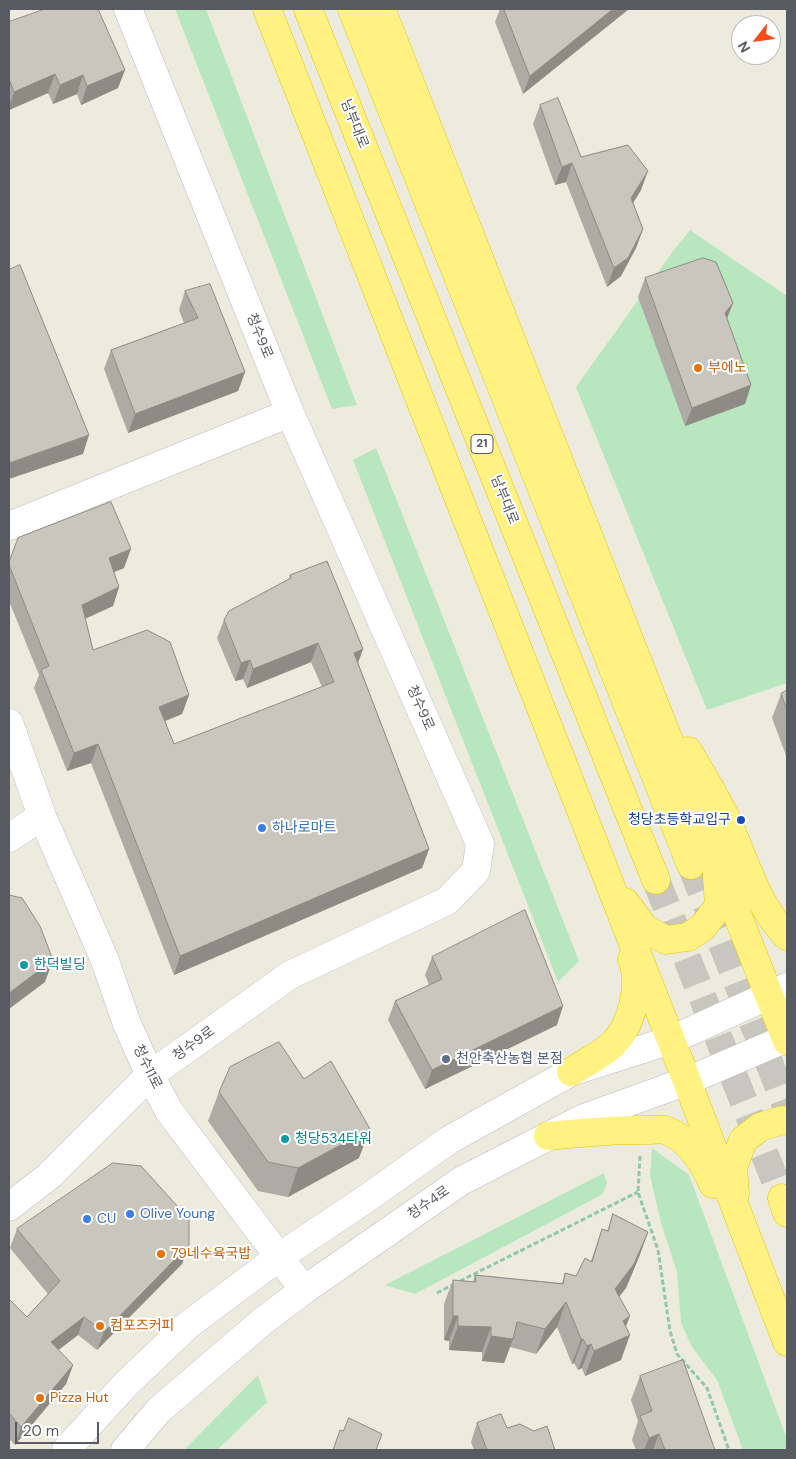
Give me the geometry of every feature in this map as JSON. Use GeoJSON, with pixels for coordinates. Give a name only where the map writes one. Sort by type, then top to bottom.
{"type":"FeatureCollection","features":[{"type":"Feature","properties":{"kind":"highway"},"geometry":{"type":"LineString","coordinates":[[267,9],[687,1081],[787,1342]]}},
{"type":"Feature","properties":{"kind":"highway","name":"남부대로"},"geometry":{"type":"LineString","coordinates":[[308,9],[656,880]]}},
{"type":"Feature","properties":{"kind":"highway"},"geometry":{"type":"LineString","coordinates":[[352,9],[704,863],[778,991],[787,1039]]}},
{"type":"Feature","properties":{"kind":"highway"},"geometry":{"type":"LineString","coordinates":[[381,9],[636,657],[719,906],[703,926],[688,937],[666,940],[645,929],[608,879]]}},
{"type":"Feature","properties":{"kind":"highway"},"geometry":{"type":"LineString","coordinates":[[636,657],[726,820],[762,903],[774,923],[787,936]]}},
{"type":"Feature","properties":{"kind":"highway"},"geometry":{"type":"LineString","coordinates":[[571,1072],[612,1045],[623,1032],[633,1003],[636,978],[633,964],[620,933],[608,879]]}},
{"type":"Feature","properties":{"kind":"highway"},"geometry":{"type":"LineString","coordinates":[[737,1210],[733,1168],[743,1140],[760,1127],[783,1120],[787,1121]]}},
{"type":"Feature","properties":{"kind":"highway"},"geometry":{"type":"LineString","coordinates":[[548,1136],[628,1129],[664,1130],[684,1143],[695,1153],[707,1169],[787,1348]]}},
{"type":"Feature","properties":{"kind":"street","name":"청수9로"},"geometry":{"type":"LineString","coordinates":[[9,1207],[48,1176],[150,1075],[290,975],[447,901],[476,871],[480,844],[290,413],[128,9]]}},
{"type":"Feature","properties":{"kind":"street"},"geometry":{"type":"LineString","coordinates":[[9,526],[290,413]]}},
{"type":"Feature","properties":{"kind":"street","name":"청수11로"},"geometry":{"type":"LineString","coordinates":[[9,723],[42,816],[104,958],[127,1024],[150,1075],[169,1111],[304,1290]]}},
{"type":"Feature","properties":{"kind":"street"},"geometry":{"type":"LineString","coordinates":[[9,838],[42,816]]}},
{"type":"Feature","properties":{"kind":"street"},"geometry":{"type":"LineString","coordinates":[[66,1450],[126,1384],[188,1325],[279,1257],[449,1140],[571,1072],[671,1040],[778,991]]}},
{"type":"Feature","properties":{"kind":"street","name":"청수4로"},"geometry":{"type":"LineString","coordinates":[[125,1450],[159,1410],[263,1321],[304,1290],[461,1181],[582,1119],[687,1081],[787,1039]]}},
{"type":"Feature","properties":{"kind":"path"},"geometry":{"type":"LineString","coordinates":[[640,1152],[638,1192],[658,1250],[670,1331],[677,1354],[707,1388],[729,1450]]}},
{"type":"Feature","properties":{"kind":"path"},"geometry":{"type":"LineString","coordinates":[[437,1293],[638,1192]]}},
{"type":"Feature","properties":{"kind":"green space"},"geometry":{"type":"Polygon","coordinates":[[[175,9],[206,9],[357,405],[332,409],[175,9]]]}},
{"type":"Feature","properties":{"kind":"green space"},"geometry":{"type":"Polygon","coordinates":[[[690,230],[787,296],[787,683],[707,710],[576,387],[690,230]]]}},
{"type":"Feature","properties":{"kind":"green space"},"geometry":{"type":"Polygon","coordinates":[[[376,448],[579,961],[558,982],[353,460],[376,448]]]}},
{"type":"Feature","properties":{"kind":"green space"},"geometry":{"type":"Polygon","coordinates":[[[652,1148],[689,1175],[787,1439],[787,1450],[743,1450],[717,1380],[692,1347],[681,1323],[677,1272],[661,1223],[650,1176],[652,1148]]]}},
{"type":"Feature","properties":{"kind":"green space"},"geometry":{"type":"Polygon","coordinates":[[[604,1173],[607,1183],[603,1194],[415,1294],[385,1285],[604,1173]]]}},
{"type":"Feature","properties":{"kind":"green space"},"geometry":{"type":"Polygon","coordinates":[[[258,1375],[267,1402],[217,1450],[184,1450],[258,1375]]]}},
{"type":"Feature","properties":{"kind":"building"},"geometry":{"type":"Polygon","coordinates":[[[45,9],[98,9],[125,70],[87,86],[83,75],[60,85],[55,74],[14,92],[9,79],[9,22],[45,9]]]}},
{"type":"Feature","properties":{"kind":"building"},"geometry":{"type":"Polygon","coordinates":[[[504,9],[613,9],[530,76],[504,9]]]}},
{"type":"Feature","properties":{"kind":"building"},"geometry":{"type":"Polygon","coordinates":[[[558,98],[581,157],[628,145],[648,171],[631,198],[643,229],[628,258],[614,268],[572,163],[562,167],[540,105],[558,98]]]}},
{"type":"Feature","properties":{"kind":"building","name":"부에노"},"geometry":{"type":"Polygon","coordinates":[[[703,258],[716,262],[733,303],[725,313],[751,385],[692,408],[645,278],[703,258]]]}},
{"type":"Feature","properties":{"kind":"building"},"geometry":{"type":"Polygon","coordinates":[[[20,265],[89,435],[9,463],[9,270],[20,265]]]}},
{"type":"Feature","properties":{"kind":"building"},"geometry":{"type":"Polygon","coordinates":[[[210,284],[245,372],[135,414],[111,350],[198,318],[185,291],[210,284]]]}},
{"type":"Feature","properties":{"kind":"building"},"geometry":{"type":"Polygon","coordinates":[[[111,502],[131,549],[109,558],[119,587],[82,605],[93,650],[147,630],[170,642],[189,695],[159,707],[174,744],[334,682],[318,643],[253,669],[250,660],[241,663],[224,620],[229,611],[291,578],[290,575],[327,561],[363,649],[354,653],[429,849],[180,956],[98,744],[74,753],[41,670],[49,666],[9,565],[18,538],[111,502]]]}},
{"type":"Feature","properties":{"kind":"building"},"geometry":{"type":"Polygon","coordinates":[[[787,690],[787,710],[781,694],[787,690]]]}},
{"type":"Feature","properties":{"kind":"building"},"geometry":{"type":"Polygon","coordinates":[[[9,895],[22,898],[40,926],[53,960],[9,993],[9,895]]]}},
{"type":"Feature","properties":{"kind":"building"},"geometry":{"type":"Polygon","coordinates":[[[525,910],[563,1006],[432,1070],[395,1001],[442,979],[432,957],[525,910]]]}},
{"type":"Feature","properties":{"kind":"building"},"geometry":{"type":"Polygon","coordinates":[[[279,1042],[304,1079],[331,1061],[370,1129],[298,1168],[268,1162],[219,1092],[230,1067],[279,1042]]]}},
{"type":"Feature","properties":{"kind":"building"},"geometry":{"type":"Polygon","coordinates":[[[113,1163],[141,1166],[189,1219],[189,1245],[104,1332],[84,1317],[51,1342],[73,1365],[21,1427],[9,1413],[9,1299],[27,1317],[60,1281],[17,1229],[113,1163]]]}},
{"type":"Feature","properties":{"kind":"building"},"geometry":{"type":"Polygon","coordinates":[[[613,1214],[648,1232],[634,1264],[615,1289],[630,1316],[623,1321],[630,1335],[594,1351],[591,1344],[587,1346],[583,1339],[581,1339],[566,1302],[545,1329],[517,1322],[513,1339],[491,1336],[491,1327],[458,1326],[458,1316],[453,1316],[453,1280],[476,1282],[475,1275],[563,1284],[565,1273],[576,1276],[585,1258],[592,1262],[602,1229],[608,1231],[613,1214]]]}},
{"type":"Feature","properties":{"kind":"building"},"geometry":{"type":"Polygon","coordinates":[[[683,1360],[715,1450],[665,1450],[659,1434],[649,1438],[640,1416],[652,1411],[640,1376],[683,1360]]]}},
{"type":"Feature","properties":{"kind":"building"},"geometry":{"type":"Polygon","coordinates":[[[501,1414],[507,1428],[520,1424],[534,1431],[547,1426],[555,1450],[487,1450],[477,1423],[501,1414]]]}},
{"type":"Feature","properties":{"kind":"building"},"geometry":{"type":"Polygon","coordinates":[[[349,1418],[382,1434],[376,1450],[333,1450],[340,1430],[343,1431],[349,1418]]]}},
{"type":"Feature","properties":{"kind":"tunnel"},"geometry":{"type":"LineString","coordinates":[[691,865],[787,1108]]}},
{"type":"Feature","properties":{"kind":"tunnel"},"geometry":{"type":"LineString","coordinates":[[656,880],[782,1198]]}},
{"type":"Feature","properties":{"kind":"place","name":"부에노"},"geometry":{"type":"Point","coordinates":[698,368]}},
{"type":"Feature","properties":{"kind":"place","name":"청당초등학교입구"},"geometry":{"type":"Point","coordinates":[741,820]}},
{"type":"Feature","properties":{"kind":"place","name":"하나로마트"},"geometry":{"type":"Point","coordinates":[262,828]}},
{"type":"Feature","properties":{"kind":"place","name":"한덕빌딩"},"geometry":{"type":"Point","coordinates":[24,965]}},
{"type":"Feature","properties":{"kind":"place","name":"천안축산농협 본점"},"geometry":{"type":"Point","coordinates":[446,1059]}},
{"type":"Feature","properties":{"kind":"place","name":"청당534타워"},"geometry":{"type":"Point","coordinates":[285,1139]}},
{"type":"Feature","properties":{"kind":"place","name":"Olive Young"},"geometry":{"type":"Point","coordinates":[130,1214]}},
{"type":"Feature","properties":{"kind":"place","name":"CU"},"geometry":{"type":"Point","coordinates":[87,1219]}},
{"type":"Feature","properties":{"kind":"place","name":"79네수육국밥"},"geometry":{"type":"Point","coordinates":[161,1254]}},
{"type":"Feature","properties":{"kind":"place","name":"컴포즈커피"},"geometry":{"type":"Point","coordinates":[100,1326]}},
{"type":"Feature","properties":{"kind":"place","name":"Pizza Hut"},"geometry":{"type":"Point","coordinates":[40,1398]}}]}
